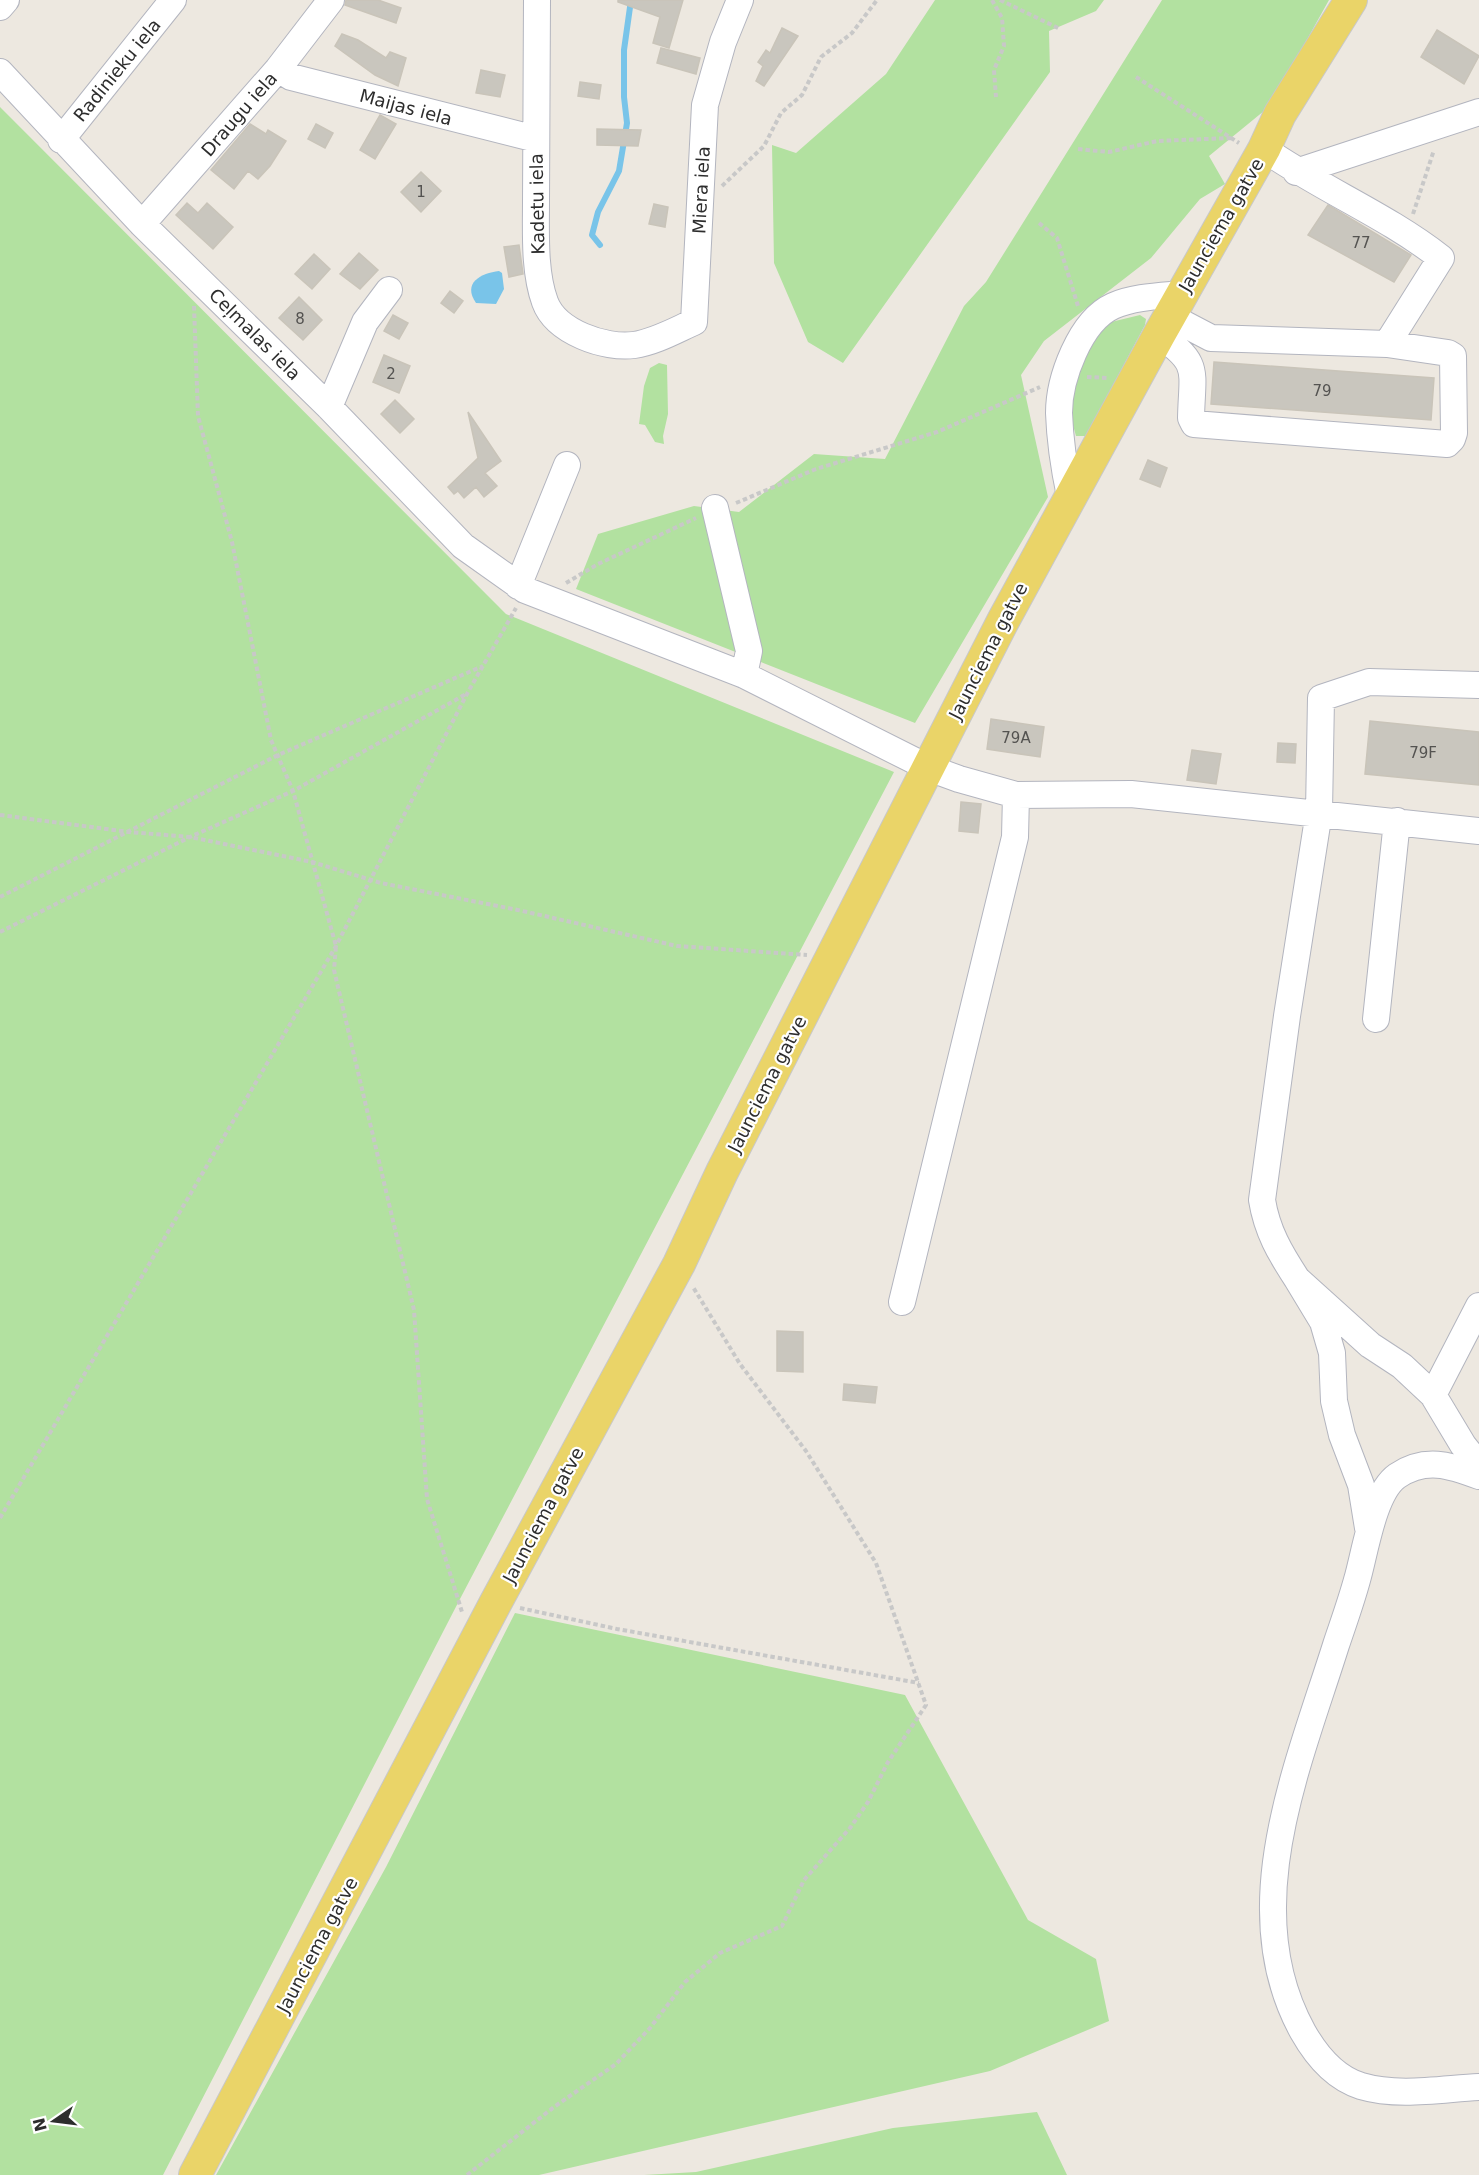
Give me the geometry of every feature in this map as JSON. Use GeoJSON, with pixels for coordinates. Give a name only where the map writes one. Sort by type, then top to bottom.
{"type":"FeatureCollection","features":[{"type":"Feature","properties":{"kind":"main road","name":"Jaunciema gatve"},"geometry":{"type":"LineString","coordinates":[[195,2175],[496,1602],[679,1264],[722,1172],[1003,621],[1134,379],[1262,152],[1280,114],[1351,0]]}},
{"type":"Feature","properties":{"kind":"street"},"geometry":{"type":"LineString","coordinates":[[0,7],[6,0]]}},
{"type":"Feature","properties":{"kind":"street","name":"Radinieku iela"},"geometry":{"type":"LineString","coordinates":[[61,140],[173,0]]}},
{"type":"Feature","properties":{"kind":"street","name":"Draugu iela"},"geometry":{"type":"LineString","coordinates":[[142,224],[278,69],[331,0]]}},
{"type":"Feature","properties":{"kind":"street","name":"Kadetu iela"},"geometry":{"type":"LineString","coordinates":[[537,0],[536,225],[540,277],[545,303],[562,325],[604,344],[634,345]]}},
{"type":"Feature","properties":{"kind":"street","name":"Miera iela"},"geometry":{"type":"LineString","coordinates":[[634,345],[694,322],[705,105],[723,42],[740,0]]}},
{"type":"Feature","properties":{"kind":"street","name":"Maijas iela"},"geometry":{"type":"LineString","coordinates":[[278,69],[291,77],[536,139]]}},
{"type":"Feature","properties":{"kind":"street","name":"Ceļmalas iela"},"geometry":{"type":"LineString","coordinates":[[0,72],[61,140],[142,224],[329,407],[463,546],[529,591],[744,675],[929,768],[1016,795],[1131,794],[1319,812],[1479,831]]}},
{"type":"Feature","properties":{"kind":"street"},"geometry":{"type":"LineString","coordinates":[[1296,172],[1479,112]]}},
{"type":"Feature","properties":{"kind":"street"},"geometry":{"type":"LineString","coordinates":[[1262,152],[1407,232],[1441,258],[1387,344]]}},
{"type":"Feature","properties":{"kind":"street"},"geometry":{"type":"LineString","coordinates":[[329,407],[365,322],[389,290]]}},
{"type":"Feature","properties":{"kind":"street"},"geometry":{"type":"LineString","coordinates":[[1070,496],[1062,461],[1059,411],[1066,376],[1074,351],[1085,330],[1099,314],[1114,305],[1170,315],[1211,338],[1387,344],[1448,352],[1453,356],[1454,433],[1452,439],[1447,444],[1194,424],[1191,418],[1192,368],[1182,351],[1170,315]]}},
{"type":"Feature","properties":{"kind":"street"},"geometry":{"type":"LineString","coordinates":[[529,591],[567,465]]}},
{"type":"Feature","properties":{"kind":"street"},"geometry":{"type":"LineString","coordinates":[[715,508],[748,651],[744,675]]}},
{"type":"Feature","properties":{"kind":"street"},"geometry":{"type":"LineString","coordinates":[[1369,1531],[1361,1485],[1342,1435],[1334,1401],[1332,1353],[1323,1322],[1277,1250],[1266,1223],[1262,1200],[1287,1016],[1319,812],[1321,698],[1369,682],[1479,685]]}},
{"type":"Feature","properties":{"kind":"street"},"geometry":{"type":"LineString","coordinates":[[902,1302],[1015,837],[1016,795]]}},
{"type":"Feature","properties":{"kind":"street"},"geometry":{"type":"LineString","coordinates":[[1376,1019],[1396,821]]}},
{"type":"Feature","properties":{"kind":"street"},"geometry":{"type":"LineString","coordinates":[[1297,1279],[1370,1345],[1402,1366],[1433,1395],[1463,1445],[1479,1465]]}},
{"type":"Feature","properties":{"kind":"street"},"geometry":{"type":"LineString","coordinates":[[1433,1395],[1479,1306]]}},
{"type":"Feature","properties":{"kind":"street"},"geometry":{"type":"LineString","coordinates":[[1479,1476],[1450,1466],[1428,1462],[1396,1476],[1378,1503],[1357,1581],[1292,1782],[1280,1839],[1274,1896],[1274,1944],[1284,1989],[1294,2016],[1315,2053],[1335,2072],[1360,2085],[1396,2091],[1479,2087]]}},
{"type":"Feature","properties":{"kind":"path"},"geometry":{"type":"LineString","coordinates":[[700,206],[764,146],[781,113],[802,95],[821,57],[852,33],[877,0]]}},
{"type":"Feature","properties":{"kind":"path"},"geometry":{"type":"LineString","coordinates":[[992,0],[1002,18],[1004,46],[994,70],[996,97]]}},
{"type":"Feature","properties":{"kind":"path"},"geometry":{"type":"LineString","coordinates":[[1000,0],[1060,29]]}},
{"type":"Feature","properties":{"kind":"path"},"geometry":{"type":"LineString","coordinates":[[1136,77],[1231,138],[1262,152]]}},
{"type":"Feature","properties":{"kind":"path"},"geometry":{"type":"LineString","coordinates":[[1407,232],[1443,122]]}},
{"type":"Feature","properties":{"kind":"path"},"geometry":{"type":"LineString","coordinates":[[1078,149],[1109,152],[1157,141],[1231,138]]}},
{"type":"Feature","properties":{"kind":"path"},"geometry":{"type":"LineString","coordinates":[[1039,223],[1057,238],[1085,330]]}},
{"type":"Feature","properties":{"kind":"path"},"geometry":{"type":"LineString","coordinates":[[197,278],[193,317],[198,416],[232,542],[272,740],[292,791],[336,946],[334,970],[414,1310],[427,1499],[473,1647]]}},
{"type":"Feature","properties":{"kind":"path"},"geometry":{"type":"LineString","coordinates":[[0,1518],[336,946],[468,692],[529,591],[598,564],[715,508],[745,501],[816,469],[937,432],[1066,376],[1134,379]]}},
{"type":"Feature","properties":{"kind":"path"},"geometry":{"type":"LineString","coordinates":[[0,897],[278,755],[483,666]]}},
{"type":"Feature","properties":{"kind":"path"},"geometry":{"type":"LineString","coordinates":[[0,932],[190,837],[292,791],[468,692]]}},
{"type":"Feature","properties":{"kind":"path"},"geometry":{"type":"LineString","coordinates":[[0,815],[129,832],[190,837],[312,862],[370,880],[677,946],[802,954],[832,959]]}},
{"type":"Feature","properties":{"kind":"path"},"geometry":{"type":"LineString","coordinates":[[467,2175],[554,2107],[616,2064],[651,2028],[685,1982],[720,1953],[782,1926],[804,1880],[850,1828],[868,1802],[888,1762],[926,1705],[876,1563],[806,1451],[740,1364],[679,1264]]}},
{"type":"Feature","properties":{"kind":"path"},"geometry":{"type":"LineString","coordinates":[[496,1602],[617,1629],[919,1683]]}},
{"type":"Feature","properties":{"kind":"green space"},"geometry":{"type":"Polygon","coordinates":[[[935,0],[1104,0],[1096,11],[1049,31],[1050,72],[843,363],[808,342],[774,263],[772,145],[796,153],[886,74],[935,0]]]}},
{"type":"Feature","properties":{"kind":"green space"},"geometry":{"type":"Polygon","coordinates":[[[1162,0],[1329,0],[1270,106],[1209,156],[1225,184],[1200,199],[1151,258],[1044,341],[1021,375],[1048,497],[915,723],[576,589],[598,534],[694,506],[739,512],[814,454],[885,459],[964,306],[986,282],[1162,0]]]}},
{"type":"Feature","properties":{"kind":"green space"},"geometry":{"type":"Polygon","coordinates":[[[0,107],[506,614],[894,772],[461,1597],[163,2175],[0,2175],[0,107]]]}},
{"type":"Feature","properties":{"kind":"green space"},"geometry":{"type":"Polygon","coordinates":[[[1140,315],[1146,319],[1145,325],[1086,436],[1076,436],[1071,418],[1073,384],[1092,338],[1107,323],[1140,315]]]}},
{"type":"Feature","properties":{"kind":"green space"},"geometry":{"type":"Polygon","coordinates":[[[659,363],[667,365],[668,414],[663,436],[664,444],[655,442],[645,425],[639,424],[644,386],[650,368],[659,363]]]}},
{"type":"Feature","properties":{"kind":"green space"},"geometry":{"type":"Polygon","coordinates":[[[515,1613],[905,1695],[1028,1920],[1096,1959],[1109,2021],[990,2071],[539,2175],[216,2175],[386,1867],[515,1613]]]}},
{"type":"Feature","properties":{"kind":"green space"},"geometry":{"type":"Polygon","coordinates":[[[1037,2112],[1067,2175],[644,2175],[696,2172],[893,2128],[1037,2112]]]}},
{"type":"Feature","properties":{"kind":"water"},"geometry":{"type":"Polygon","coordinates":[[[499,271],[502,273],[504,289],[496,304],[476,303],[471,290],[475,280],[499,271]]]}},
{"type":"Feature","properties":{"kind":"building"},"geometry":{"type":"Polygon","coordinates":[[[346,0],[378,0],[401,8],[396,23],[345,5],[346,0]]]}},
{"type":"Feature","properties":{"kind":"building"},"geometry":{"type":"Polygon","coordinates":[[[618,0],[683,0],[669,48],[653,43],[660,17],[618,2],[618,0]]]}},
{"type":"Feature","properties":{"kind":"building"},"geometry":{"type":"Polygon","coordinates":[[[782,28],[798,36],[764,86],[756,81],[763,66],[758,62],[766,50],[770,53],[782,28]]]}},
{"type":"Feature","properties":{"kind":"building"},"geometry":{"type":"Polygon","coordinates":[[[1437,30],[1479,56],[1464,84],[1421,57],[1437,30]]]}},
{"type":"Feature","properties":{"kind":"building"},"geometry":{"type":"Polygon","coordinates":[[[342,34],[358,40],[386,58],[390,52],[406,58],[398,86],[375,75],[335,46],[342,34]]]}},
{"type":"Feature","properties":{"kind":"building"},"geometry":{"type":"Polygon","coordinates":[[[661,48],[700,58],[696,74],[657,63],[661,48]]]}},
{"type":"Feature","properties":{"kind":"building"},"geometry":{"type":"Polygon","coordinates":[[[481,70],[505,75],[500,97],[476,93],[481,70]]]}},
{"type":"Feature","properties":{"kind":"building"},"geometry":{"type":"Polygon","coordinates":[[[580,82],[601,85],[599,99],[578,96],[580,82]]]}},
{"type":"Feature","properties":{"kind":"building"},"geometry":{"type":"Polygon","coordinates":[[[380,115],[396,124],[375,159],[360,150],[380,115]]]}},
{"type":"Feature","properties":{"kind":"building"},"geometry":{"type":"Polygon","coordinates":[[[250,124],[266,134],[268,130],[286,141],[270,166],[258,179],[248,171],[234,189],[211,170],[250,124]]]}},
{"type":"Feature","properties":{"kind":"building"},"geometry":{"type":"Polygon","coordinates":[[[316,124],[333,133],[325,148],[308,139],[316,124]]]}},
{"type":"Feature","properties":{"kind":"building"},"geometry":{"type":"Polygon","coordinates":[[[597,129],[641,130],[638,146],[597,145],[597,129]]]}},
{"type":"Feature","properties":{"kind":"building"},"geometry":{"type":"Polygon","coordinates":[[[421,172],[441,191],[421,212],[401,192],[421,172]]]}},
{"type":"Feature","properties":{"kind":"building"},"geometry":{"type":"Polygon","coordinates":[[[187,203],[198,213],[207,203],[233,227],[213,249],[176,215],[187,203]]]}},
{"type":"Feature","properties":{"kind":"building"},"geometry":{"type":"Polygon","coordinates":[[[654,204],[668,207],[665,227],[649,224],[654,204]]]}},
{"type":"Feature","properties":{"kind":"building"},"geometry":{"type":"Polygon","coordinates":[[[1328,205],[1411,255],[1394,282],[1308,235],[1328,205]]]}},
{"type":"Feature","properties":{"kind":"building"},"geometry":{"type":"Polygon","coordinates":[[[519,245],[523,274],[509,277],[504,247],[519,245]]]}},
{"type":"Feature","properties":{"kind":"building"},"geometry":{"type":"Polygon","coordinates":[[[359,253],[378,270],[360,289],[340,274],[359,253]]]}},
{"type":"Feature","properties":{"kind":"building"},"geometry":{"type":"Polygon","coordinates":[[[314,254],[330,269],[312,289],[295,274],[314,254]]]}},
{"type":"Feature","properties":{"kind":"building"},"geometry":{"type":"Polygon","coordinates":[[[450,291],[463,301],[454,313],[441,303],[450,291]]]}},
{"type":"Feature","properties":{"kind":"building"},"geometry":{"type":"Polygon","coordinates":[[[299,297],[322,320],[303,340],[279,318],[299,297]]]}},
{"type":"Feature","properties":{"kind":"building"},"geometry":{"type":"Polygon","coordinates":[[[393,315],[408,323],[399,339],[384,331],[393,315]]]}},
{"type":"Feature","properties":{"kind":"building"},"geometry":{"type":"Polygon","coordinates":[[[384,355],[410,366],[399,393],[373,382],[384,355]]]}},
{"type":"Feature","properties":{"kind":"building"},"geometry":{"type":"Polygon","coordinates":[[[1214,362],[1434,378],[1431,420],[1211,404],[1214,362]]]}},
{"type":"Feature","properties":{"kind":"building"},"geometry":{"type":"Polygon","coordinates":[[[395,400],[414,419],[400,433],[381,414],[395,400]]]}},
{"type":"Feature","properties":{"kind":"building"},"geometry":{"type":"Polygon","coordinates":[[[468,412],[501,461],[485,473],[497,486],[484,497],[476,487],[464,498],[458,491],[454,494],[448,487],[478,458],[468,412]]]}},
{"type":"Feature","properties":{"kind":"building"},"geometry":{"type":"Polygon","coordinates":[[[1148,460],[1167,468],[1160,487],[1140,479],[1148,460]]]}},
{"type":"Feature","properties":{"kind":"building"},"geometry":{"type":"Polygon","coordinates":[[[991,719],[1044,727],[1040,757],[987,749],[991,719]]]}},
{"type":"Feature","properties":{"kind":"building"},"geometry":{"type":"Polygon","coordinates":[[[1370,721],[1479,732],[1479,785],[1365,774],[1370,721]]]}},
{"type":"Feature","properties":{"kind":"building"},"geometry":{"type":"Polygon","coordinates":[[[1278,743],[1296,744],[1295,763],[1277,762],[1278,743]]]}},
{"type":"Feature","properties":{"kind":"building"},"geometry":{"type":"Polygon","coordinates":[[[1192,750],[1221,754],[1216,784],[1187,780],[1192,750]]]}},
{"type":"Feature","properties":{"kind":"building"},"geometry":{"type":"Polygon","coordinates":[[[961,802],[981,804],[978,833],[959,831],[961,802]]]}},
{"type":"Feature","properties":{"kind":"building"},"geometry":{"type":"Polygon","coordinates":[[[777,1331],[803,1332],[803,1372],[777,1371],[777,1331]]]}},
{"type":"Feature","properties":{"kind":"building"},"geometry":{"type":"Polygon","coordinates":[[[844,1384],[877,1387],[875,1403],[843,1400],[844,1384]]]}},
{"type":"Feature","properties":{"kind":"waterway"},"geometry":{"type":"LineString","coordinates":[[600,245],[592,235],[598,212],[619,171],[627,123],[624,97],[624,50],[631,0]]}}]}
